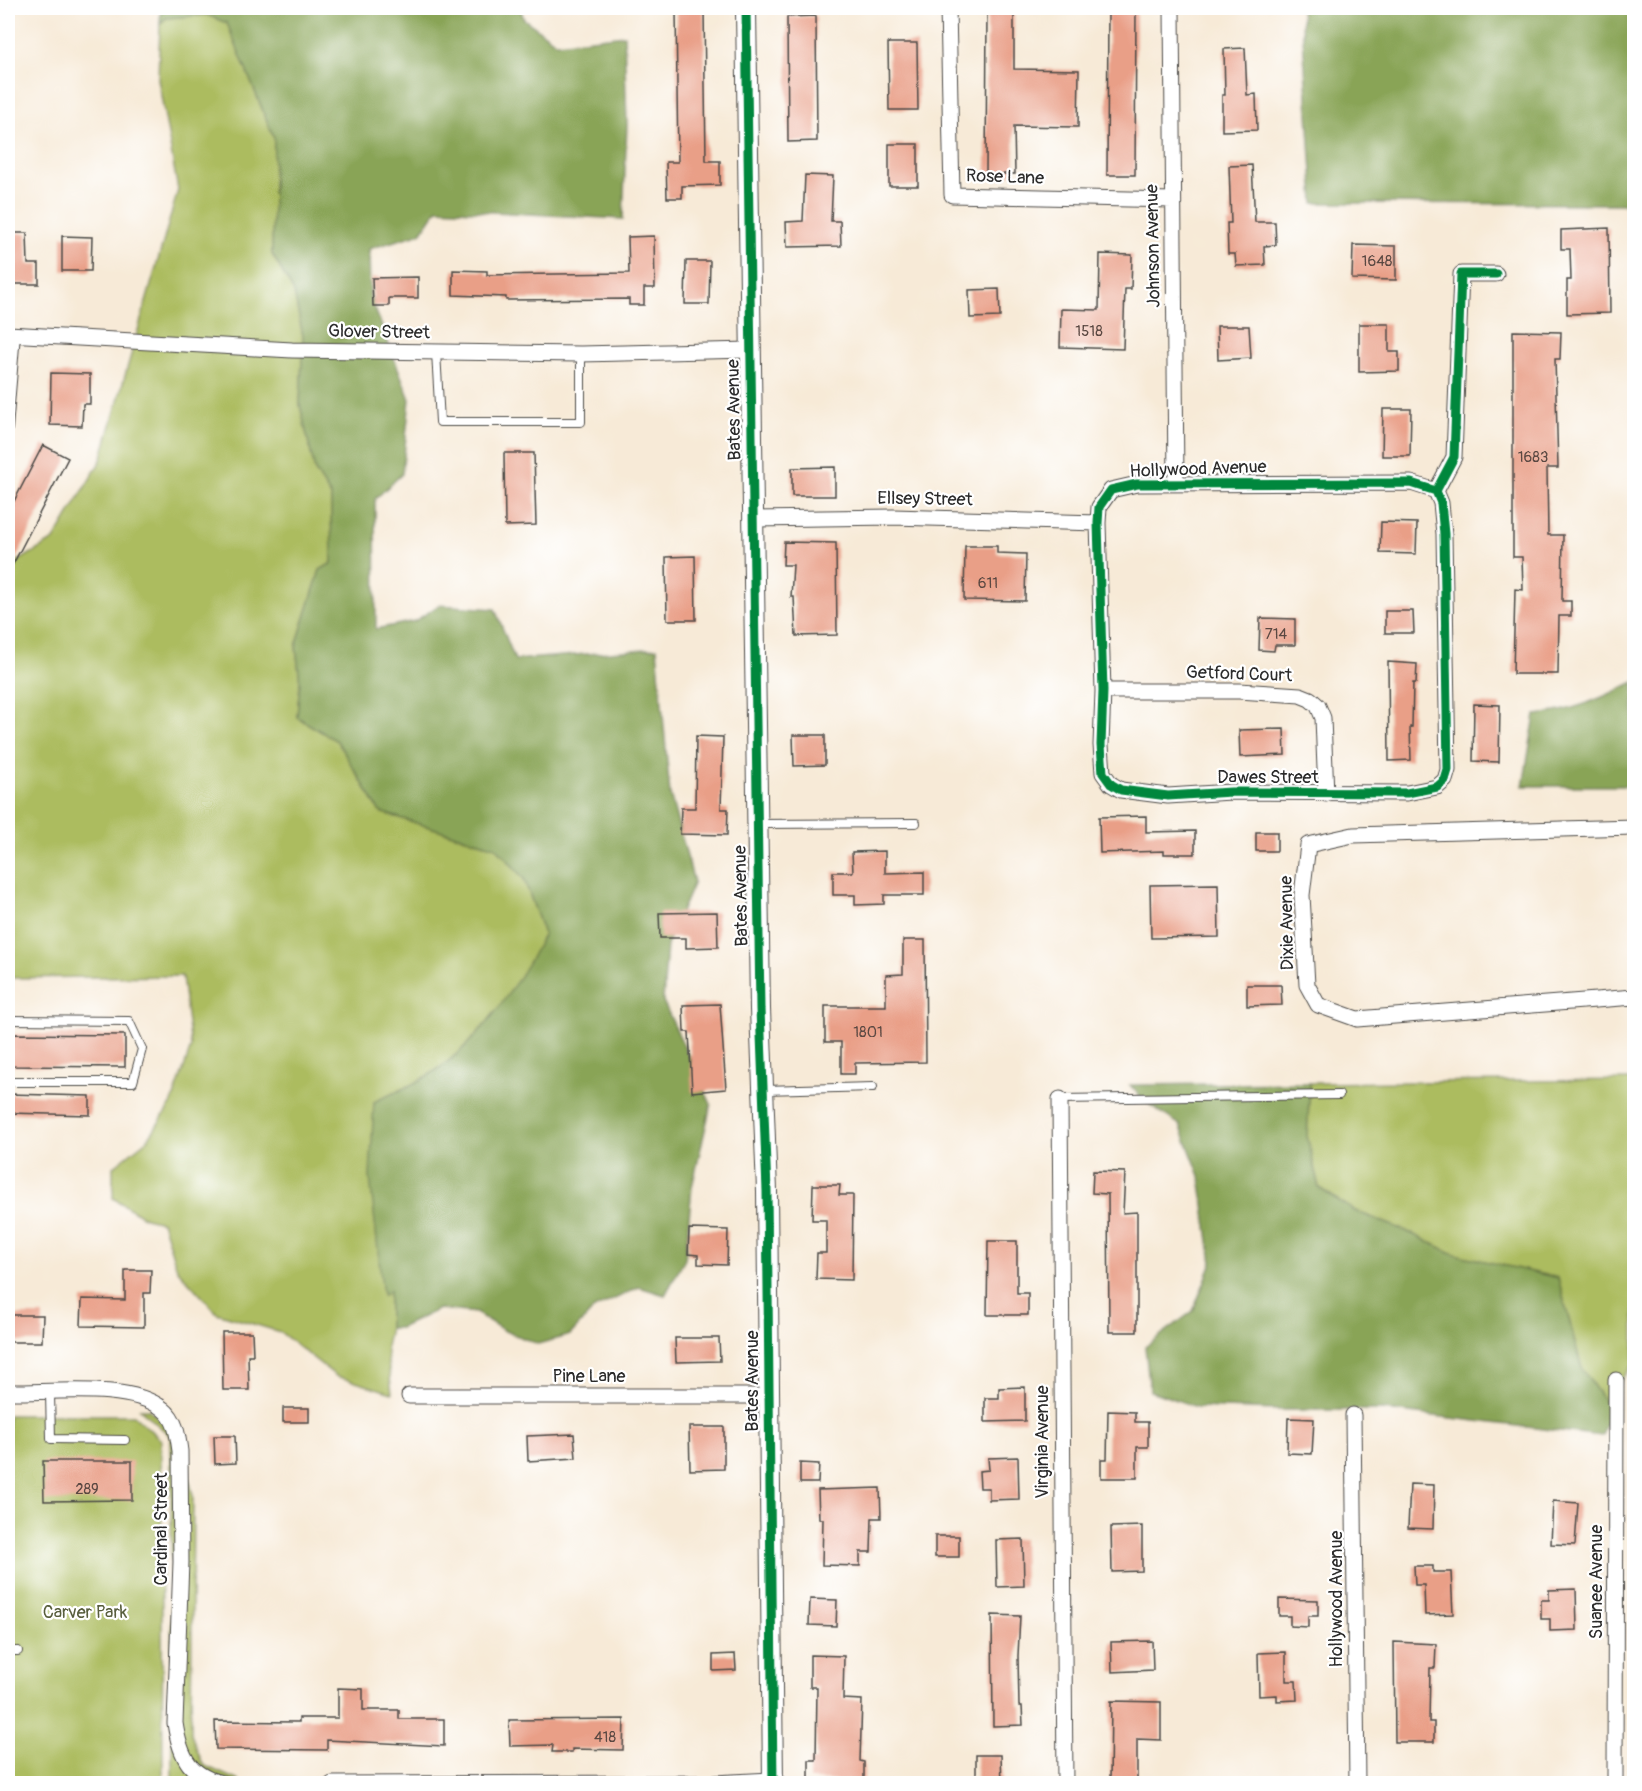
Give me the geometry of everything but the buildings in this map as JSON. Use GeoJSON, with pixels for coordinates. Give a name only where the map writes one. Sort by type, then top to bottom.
{"type":"FeatureCollection","features":[{"type":"Feature","properties":{"kind":"street","name":"Bates Avenue"},"geometry":{"type":"LineString","coordinates":[[746,8],[757,824],[767,1191],[773,1782]]}},
{"type":"Feature","properties":{"kind":"street","name":"Rose Lane"},"geometry":{"type":"LineString","coordinates":[[948,8],[952,195],[1172,200]]}},
{"type":"Feature","properties":{"kind":"street","name":"Johnson Avenue"},"geometry":{"type":"LineString","coordinates":[[1173,8],[1172,200],[1176,484]]}},
{"type":"Feature","properties":{"kind":"street"},"geometry":{"type":"LineString","coordinates":[[1436,491],[1454,457],[1461,274],[1496,274]]}},
{"type":"Feature","properties":{"kind":"street","name":"Glover Street"},"geometry":{"type":"LineString","coordinates":[[12,334],[292,350],[580,354],[750,350]]}},
{"type":"Feature","properties":{"kind":"street","name":"Hollywood Avenue"},"geometry":{"type":"LineString","coordinates":[[1107,780],[1101,745],[1098,523],[1099,507],[1111,490],[1137,484],[1411,483],[1436,491]]}},
{"type":"Feature","properties":{"kind":"street","name":"Dawes Street"},"geometry":{"type":"LineString","coordinates":[[1107,780],[1121,790],[1168,796],[1231,792],[1407,793],[1433,788],[1445,780],[1448,770],[1444,534],[1441,503],[1436,491]]}},
{"type":"Feature","properties":{"kind":"street","name":"Ellsey Street"},"geometry":{"type":"LineString","coordinates":[[752,519],[893,517],[1098,523]]}},
{"type":"Feature","properties":{"kind":"street","name":"Getford Court"},"geometry":{"type":"LineString","coordinates":[[1102,691],[1239,691],[1300,695],[1310,699],[1318,706],[1324,726],[1326,794]]}},
{"type":"Feature","properties":{"kind":"street","name":"Dixie Avenue"},"geometry":{"type":"LineString","coordinates":[[1635,827],[1353,835],[1308,845],[1302,895],[1307,985],[1318,1005],[1357,1019],[1635,997]]}},
{"type":"Feature","properties":{"kind":"street","name":"Virginia Avenue"},"geometry":{"type":"LineString","coordinates":[[1060,1099],[1065,1784]]}},
{"type":"Feature","properties":{"kind":"street","name":"Suanee Avenue"},"geometry":{"type":"LineString","coordinates":[[1615,1784],[1616,1380]]}},
{"type":"Feature","properties":{"kind":"street","name":"Cardinal Street"},"geometry":{"type":"LineString","coordinates":[[8,1392],[89,1391],[128,1395],[152,1402],[164,1409],[172,1419],[178,1433],[181,1473],[181,1562],[175,1723],[179,1749],[186,1760],[202,1777],[227,1784]]}},
{"type":"Feature","properties":{"kind":"street","name":"Pine Lane"},"geometry":{"type":"LineString","coordinates":[[409,1396],[769,1396]]}},
{"type":"Feature","properties":{"kind":"street","name":"Hollywood Avenue"},"geometry":{"type":"LineString","coordinates":[[1353,1415],[1357,1784]]}},
{"type":"Feature","properties":{"kind":"street"},"geometry":{"type":"LineString","coordinates":[[332,1784],[773,1782]]}},
{"type":"Feature","properties":{"kind":"lane"},"geometry":{"type":"LineString","coordinates":[[8,429],[12,334]]}},
{"type":"Feature","properties":{"kind":"lane"},"geometry":{"type":"LineString","coordinates":[[436,352],[440,422],[580,422],[580,354]]}},
{"type":"Feature","properties":{"kind":"lane"},"geometry":{"type":"LineString","coordinates":[[757,824],[916,823]]}},
{"type":"Feature","properties":{"kind":"lane"},"geometry":{"type":"LineString","coordinates":[[8,1020],[129,1021],[142,1049],[133,1083],[8,1082]]}},
{"type":"Feature","properties":{"kind":"lane"},"geometry":{"type":"LineString","coordinates":[[763,1090],[873,1087]]}},
{"type":"Feature","properties":{"kind":"lane"},"geometry":{"type":"LineString","coordinates":[[1060,1099],[1339,1095]]}},
{"type":"Feature","properties":{"kind":"lane"},"geometry":{"type":"LineString","coordinates":[[50,1393],[51,1439],[125,1440]]}},
{"type":"Feature","properties":{"kind":"lane"},"geometry":{"type":"LineString","coordinates":[[8,1651],[18,1651]]}},
{"type":"Feature","properties":{"kind":"green space"},"geometry":{"type":"Polygon","coordinates":[[[161,8],[520,8],[524,19],[557,43],[624,35],[627,124],[623,219],[437,209],[421,233],[369,249],[370,296],[410,399],[402,474],[375,499],[376,629],[415,621],[439,605],[495,609],[515,660],[657,648],[670,794],[694,882],[667,945],[663,1001],[711,1104],[692,1187],[685,1259],[665,1295],[639,1287],[594,1309],[570,1335],[538,1344],[505,1331],[476,1313],[439,1309],[400,1328],[389,1328],[389,1291],[383,1296],[370,1177],[374,1102],[424,1078],[443,1066],[461,1050],[478,1033],[508,994],[544,934],[524,879],[496,847],[380,812],[337,741],[297,717],[300,682],[296,646],[320,570],[332,563],[331,496],[315,471],[300,405],[303,336],[294,292],[272,254],[274,138],[227,23],[207,15],[166,18],[160,24],[161,8]]]}},
{"type":"Feature","properties":{"kind":"green space"},"geometry":{"type":"Polygon","coordinates":[[[1301,8],[1634,8],[1634,209],[1627,204],[1314,203],[1301,8]]]}},
{"type":"Feature","properties":{"kind":"green space"},"geometry":{"type":"Polygon","coordinates":[[[207,15],[227,23],[274,138],[272,254],[294,292],[303,336],[300,405],[315,471],[331,496],[332,563],[320,570],[296,646],[300,682],[297,717],[337,741],[380,812],[496,847],[524,879],[544,934],[508,995],[461,1051],[424,1078],[374,1102],[384,1295],[389,1290],[389,1333],[386,1346],[392,1393],[336,1376],[280,1332],[217,1313],[177,1269],[162,1222],[145,1218],[113,1198],[113,1167],[148,1139],[172,1103],[191,1047],[182,976],[8,978],[8,567],[54,540],[101,460],[178,190],[158,79],[160,24],[166,18],[207,15]]]}},
{"type":"Feature","properties":{"kind":"green space"},"geometry":{"type":"Polygon","coordinates":[[[1634,682],[1634,786],[1523,786],[1535,715],[1574,707],[1598,699],[1634,682]]]}},
{"type":"Feature","properties":{"kind":"green space"},"geometry":{"type":"Polygon","coordinates":[[[1634,1080],[1634,1364],[1618,1384],[1610,1410],[1582,1369],[1558,1278],[1454,1254],[1406,1231],[1355,1211],[1319,1188],[1307,1136],[1310,1083],[1634,1080]]]}},
{"type":"Feature","properties":{"kind":"green space"},"geometry":{"type":"Polygon","coordinates":[[[1310,1083],[1307,1136],[1319,1188],[1355,1211],[1406,1231],[1454,1254],[1558,1278],[1582,1369],[1610,1410],[1602,1436],[1384,1410],[1197,1407],[1150,1391],[1145,1347],[1193,1311],[1212,1263],[1200,1176],[1180,1125],[1144,1101],[1130,1085],[1310,1083]]]}},
{"type":"Feature","properties":{"kind":"green space"},"geometry":{"type":"Polygon","coordinates":[[[140,1409],[148,1409],[179,1436],[193,1496],[191,1734],[203,1765],[239,1783],[172,1783],[171,1440],[168,1434],[140,1409]]]}},
{"type":"Feature","properties":{"kind":"green space","name":"Carver Park"},"geometry":{"type":"Polygon","coordinates":[[[8,1415],[134,1415],[161,1440],[163,1783],[8,1783],[8,1415]]]}},
{"type":"Feature","properties":{"kind":"cycle path"},"geometry":{"type":"LineString","coordinates":[[746,8],[760,1009],[767,1191],[773,1784]]}},
{"type":"Feature","properties":{"kind":"cycle path"},"geometry":{"type":"LineString","coordinates":[[1436,491],[1411,483],[1137,484],[1111,490],[1099,507],[1098,523],[1103,691],[1101,745],[1103,773],[1111,784],[1121,790],[1168,796],[1231,792],[1407,793],[1437,787],[1445,780],[1448,770],[1444,534],[1441,503],[1436,491],[1454,457],[1461,274],[1496,274]]}}]}
